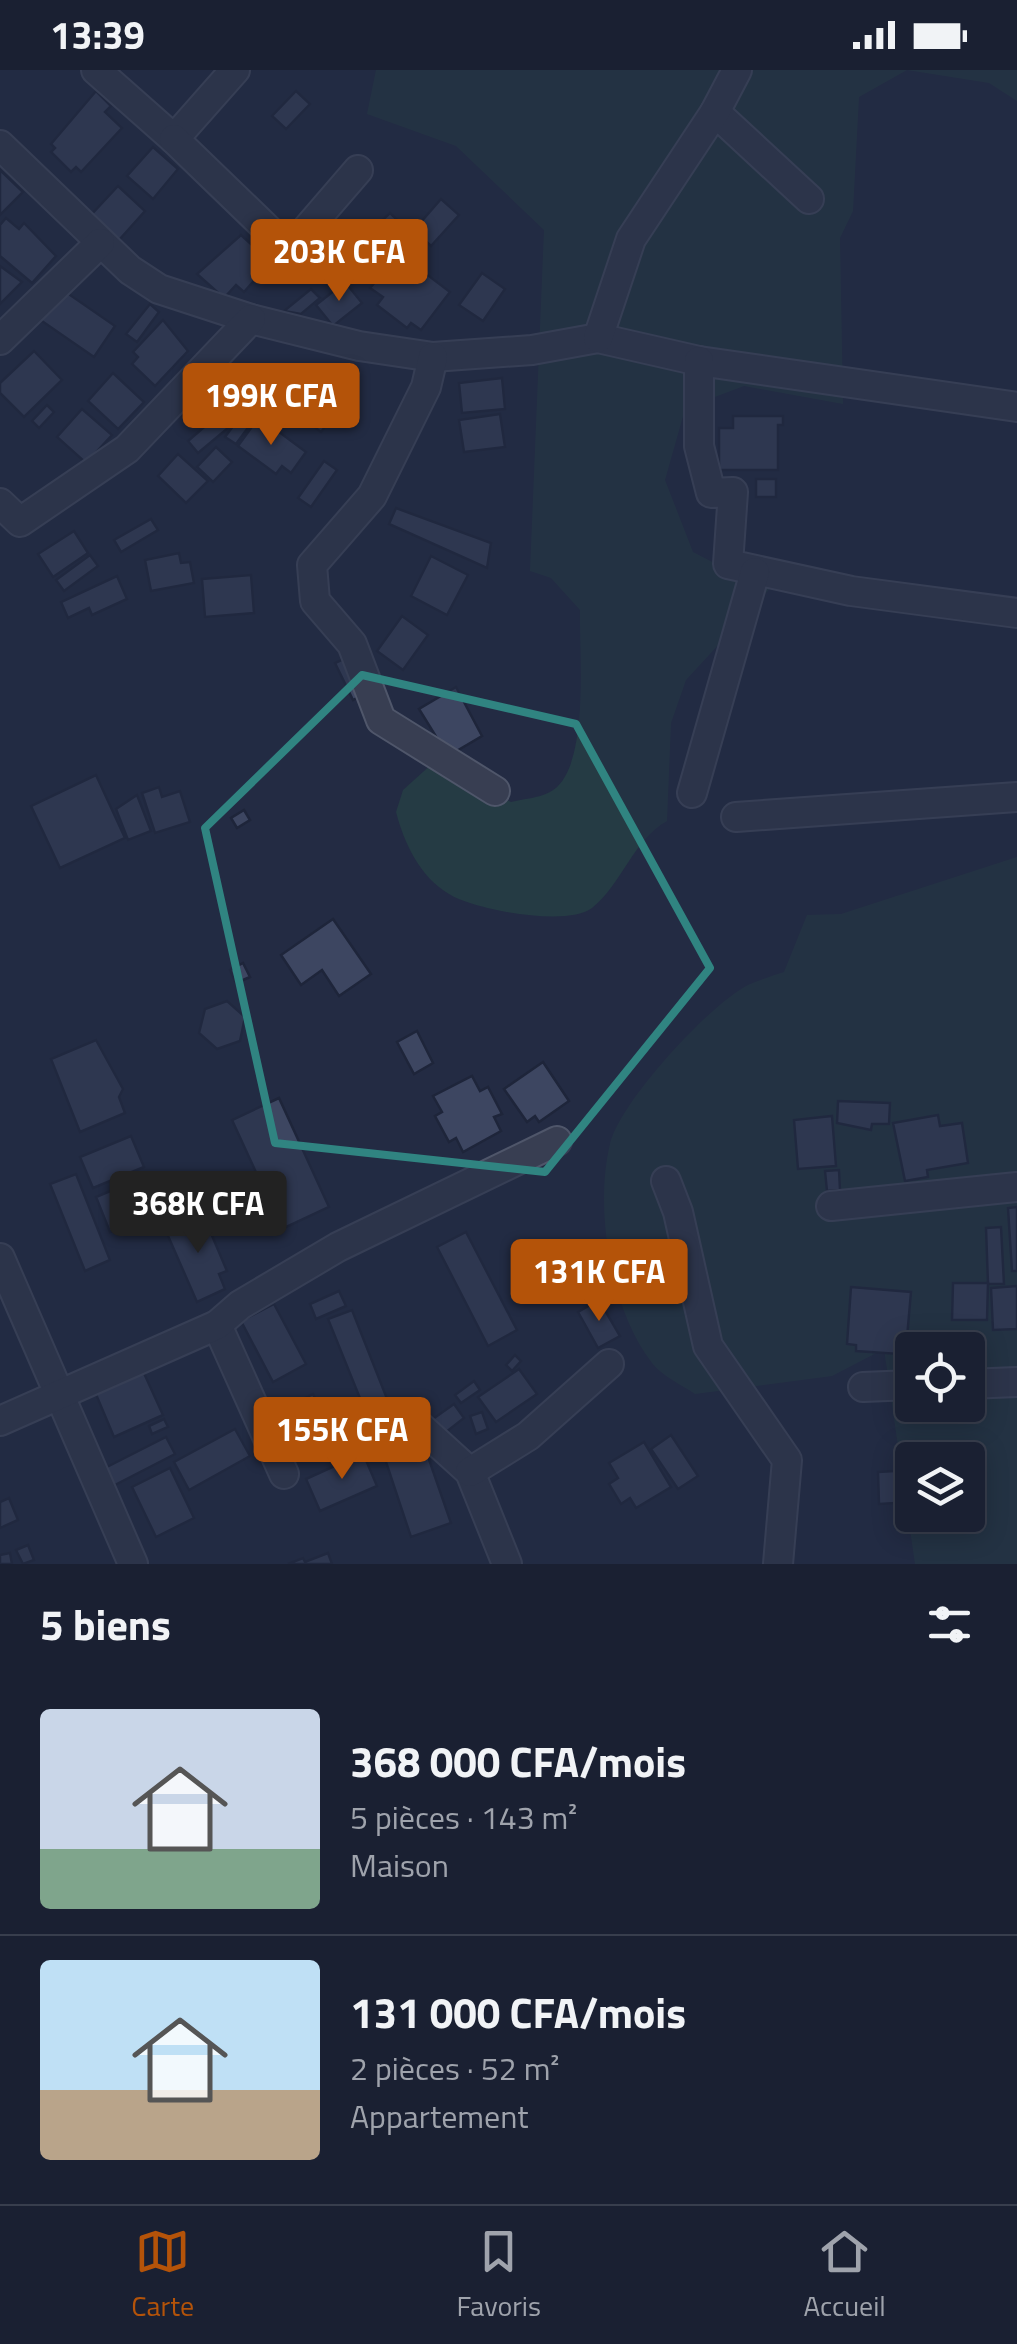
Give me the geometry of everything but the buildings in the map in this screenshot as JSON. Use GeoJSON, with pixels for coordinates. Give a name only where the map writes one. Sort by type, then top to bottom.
{"type":"FeatureCollection","features":[{"type":"Feature","properties":{"kind":"street"},"geometry":{"type":"LineString","coordinates":[[96,70],[289,250],[358,170]]}},
{"type":"Feature","properties":{"kind":"street"},"geometry":{"type":"LineString","coordinates":[[174,140],[234,70]]}},
{"type":"Feature","properties":{"kind":"street"},"geometry":{"type":"LineString","coordinates":[[598,338],[631,239],[716,112],[737,70]]}},
{"type":"Feature","properties":{"kind":"street"},"geometry":{"type":"LineString","coordinates":[[716,112],[809,198]]}},
{"type":"Feature","properties":{"kind":"street"},"geometry":{"type":"LineString","coordinates":[[0,146],[100,244],[159,289],[251,319],[360,346],[433,357],[532,350],[598,338],[699,360],[1017,407]]}},
{"type":"Feature","properties":{"kind":"street"},"geometry":{"type":"LineString","coordinates":[[0,340],[100,244]]}},
{"type":"Feature","properties":{"kind":"street"},"geometry":{"type":"LineString","coordinates":[[0,503],[20,522],[91,478],[127,450],[251,319]]}},
{"type":"Feature","properties":{"kind":"street"},"geometry":{"type":"LineString","coordinates":[[433,357],[426,386],[372,496],[312,565],[315,601],[352,644],[382,720],[495,792]]}},
{"type":"Feature","properties":{"kind":"street"},"geometry":{"type":"LineString","coordinates":[[699,360],[699,446],[712,493],[733,492],[728,564],[948,607],[1017,612]]}},
{"type":"Feature","properties":{"kind":"street"},"geometry":{"type":"LineString","coordinates":[[692,793],[755,572]]}},
{"type":"Feature","properties":{"kind":"street"},"geometry":{"type":"LineString","coordinates":[[736,817],[1017,797]]}},
{"type":"Feature","properties":{"kind":"street"},"geometry":{"type":"LineString","coordinates":[[0,1422],[217,1325],[240,1305],[338,1247],[557,1141]]}},
{"type":"Feature","properties":{"kind":"street"},"geometry":{"type":"LineString","coordinates":[[666,1181],[678,1212],[708,1346],[787,1460],[778,1564]]}},
{"type":"Feature","properties":{"kind":"street"},"geometry":{"type":"LineString","coordinates":[[831,1206],[1017,1187]]}},
{"type":"Feature","properties":{"kind":"street"},"geometry":{"type":"LineString","coordinates":[[0,1258],[133,1564]]}},
{"type":"Feature","properties":{"kind":"street"},"geometry":{"type":"LineString","coordinates":[[217,1325],[284,1474]]}},
{"type":"Feature","properties":{"kind":"street"},"geometry":{"type":"LineString","coordinates":[[470,1472],[528,1436],[609,1364]]}},
{"type":"Feature","properties":{"kind":"street"},"geometry":{"type":"LineString","coordinates":[[985,1383],[1017,1382]]}},
{"type":"Feature","properties":{"kind":"street"},"geometry":{"type":"LineString","coordinates":[[863,1387],[895,1386]]}},
{"type":"Feature","properties":{"kind":"street"},"geometry":{"type":"LineString","coordinates":[[416,1423],[470,1472],[507,1564]]}},
{"type":"Feature","properties":{"kind":"highlighted area"},"geometry":{"type":"Polygon","coordinates":[[[362,675],[576,724],[710,968],[545,1172],[275,1143],[205,828],[362,675]]]}},
{"type":"Feature","properties":{"kind":"shaded area"},"geometry":{"type":"Polygon","coordinates":[[[376,70],[907,70],[859,97],[853,211],[840,238],[843,404],[744,386],[704,401],[689,395],[665,480],[693,552],[724,568],[777,581],[686,680],[671,723],[667,821],[645,839],[602,898],[580,914],[521,914],[479,906],[449,894],[415,858],[396,812],[403,790],[434,762],[511,802],[546,794],[563,780],[572,760],[580,708],[580,610],[551,578],[530,571],[544,230],[456,146],[367,114],[376,70]]]}},
{"type":"Feature","properties":{"kind":"shaded area"},"geometry":{"type":"Polygon","coordinates":[[[907,70],[1017,70],[1017,101],[989,83],[907,70]]]}},
{"type":"Feature","properties":{"kind":"shaded area"},"geometry":{"type":"Polygon","coordinates":[[[1017,857],[1017,1564],[915,1564],[910,1532],[985,1532],[985,1442],[897,1442],[884,1349],[832,1376],[695,1394],[652,1363],[626,1316],[616,1288],[604,1199],[610,1144],[617,1126],[668,1056],[711,1012],[748,985],[784,972],[807,915],[841,914],[1017,857]]]}}]}
